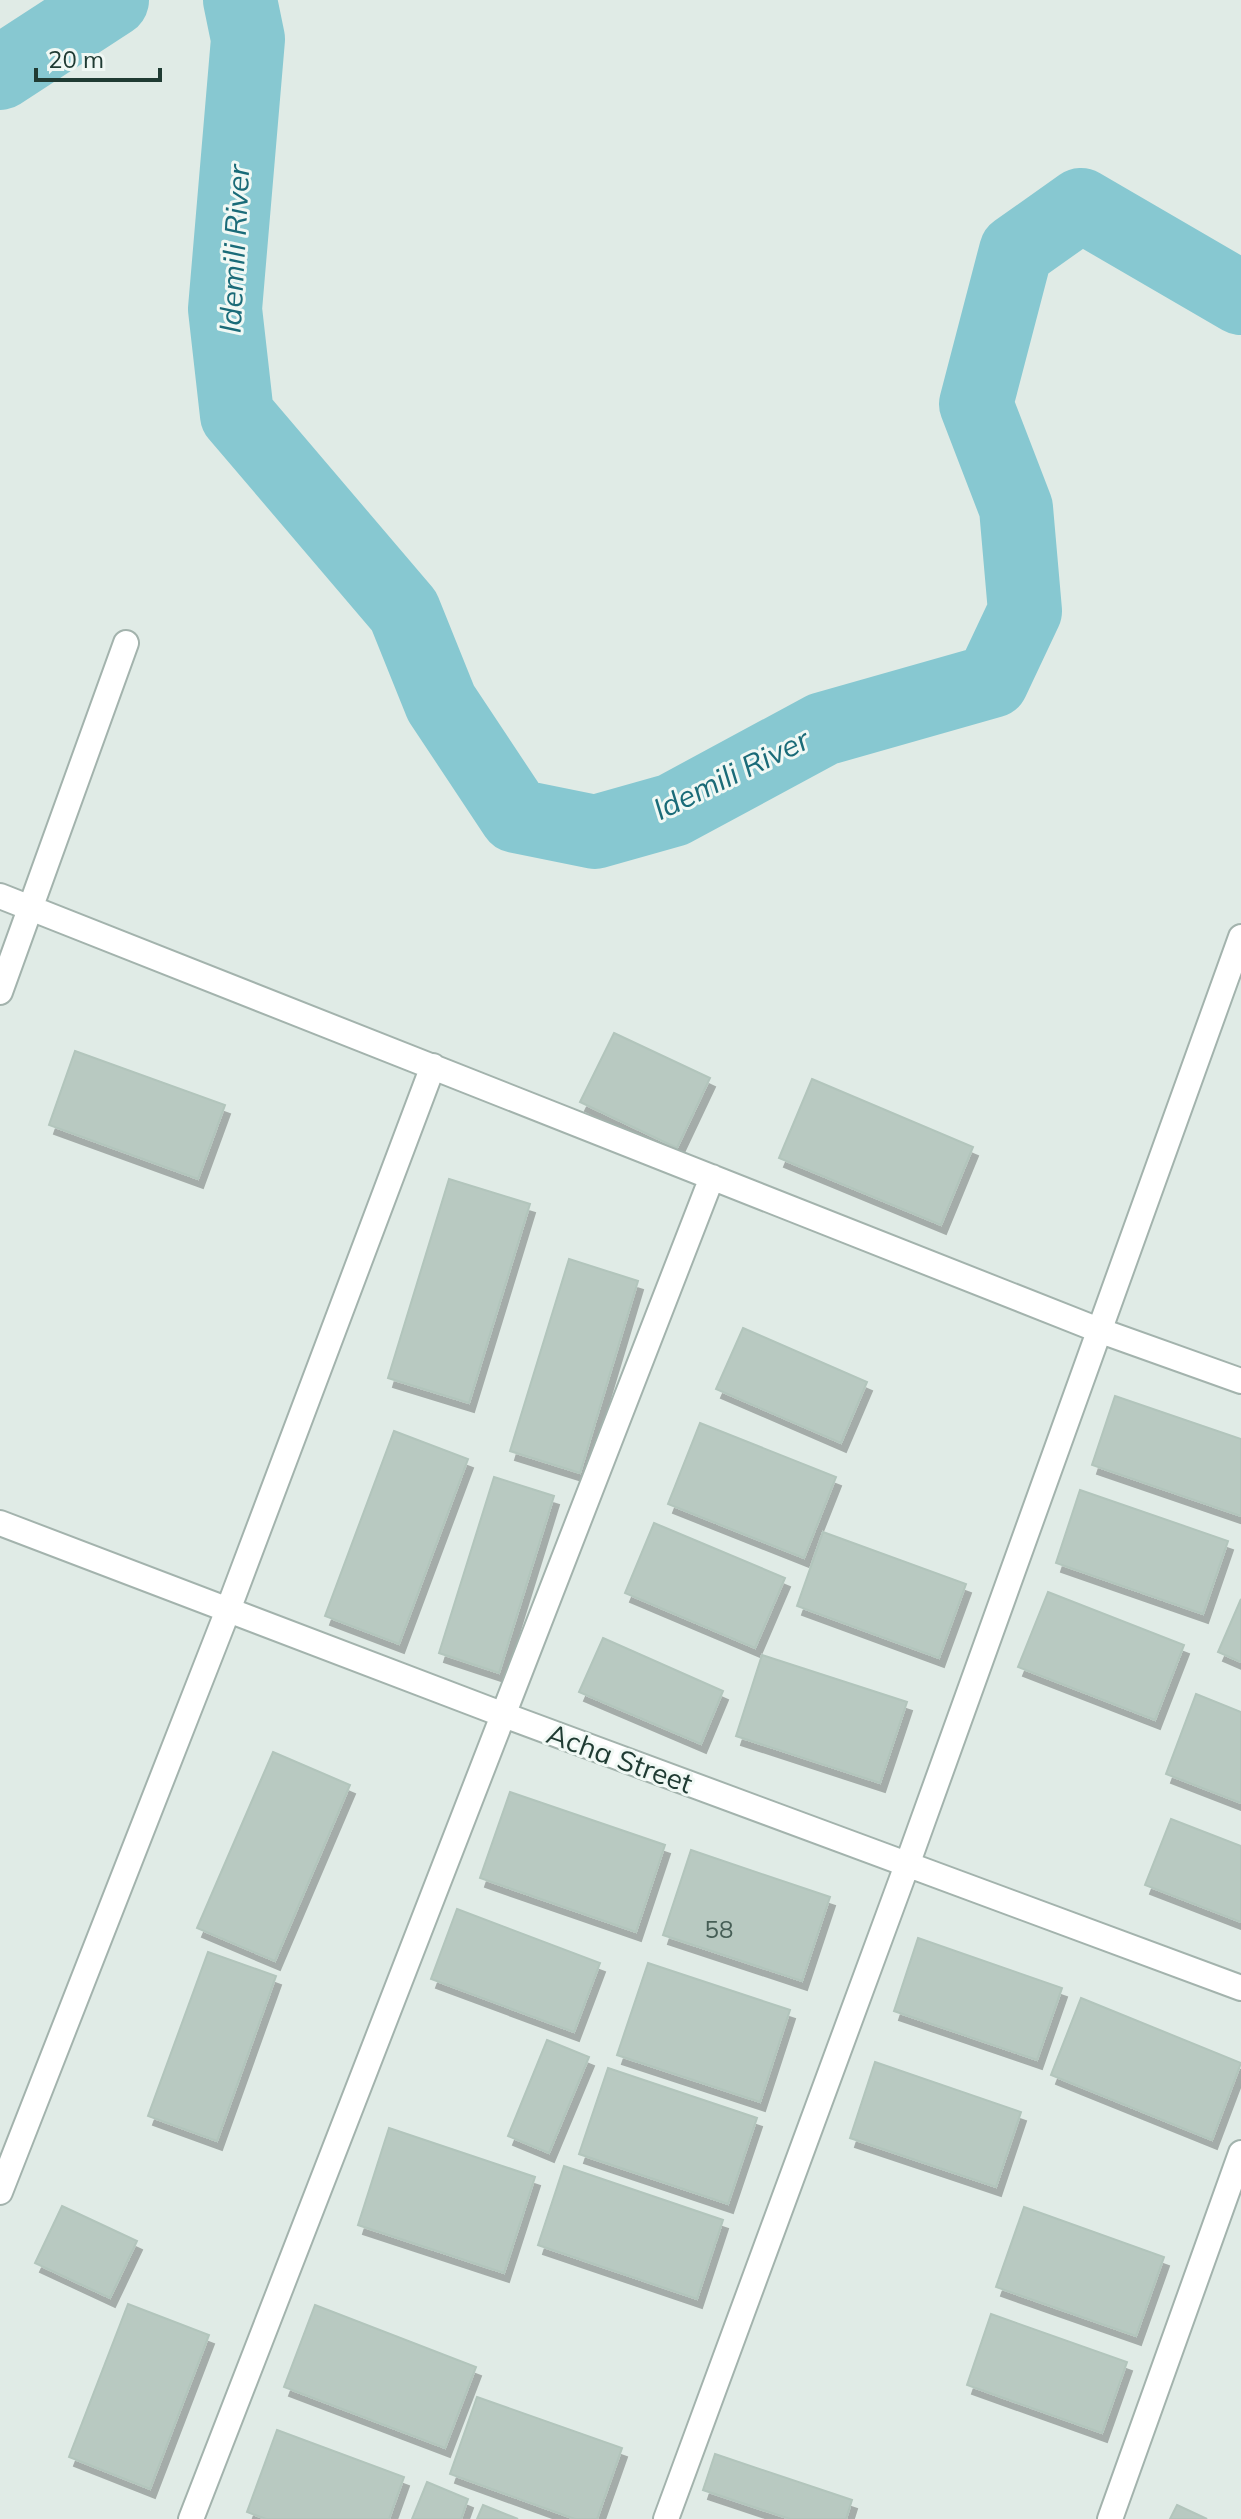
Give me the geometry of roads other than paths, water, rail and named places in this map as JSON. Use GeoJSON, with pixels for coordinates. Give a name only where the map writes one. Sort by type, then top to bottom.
{"type":"FeatureCollection","features":[{"type":"Feature","properties":{"kind":"street"},"geometry":{"type":"LineString","coordinates":[[0,992],[126,643]]}},
{"type":"Feature","properties":{"kind":"street"},"geometry":{"type":"LineString","coordinates":[[0,896],[1101,1331],[1241,1381]]}},
{"type":"Feature","properties":{"kind":"street"},"geometry":{"type":"LineString","coordinates":[[666,2519],[907,1865],[1241,937]]}},
{"type":"Feature","properties":{"kind":"street"},"geometry":{"type":"LineString","coordinates":[[0,2192],[228,1610],[433,1066]]}},
{"type":"Feature","properties":{"kind":"street"},"geometry":{"type":"LineString","coordinates":[[191,2519],[712,1177]]}},
{"type":"Feature","properties":{"kind":"street","name":"Acha Street"},"geometry":{"type":"LineString","coordinates":[[0,1523],[504,1715],[1241,1988]]}},
{"type":"Feature","properties":{"kind":"street"},"geometry":{"type":"LineString","coordinates":[[1110,2519],[1241,2153]]}},
{"type":"Feature","properties":{"kind":"waterway","name":"Idemili River"},"geometry":{"type":"LineString","coordinates":[[0,73],[112,0]]}},
{"type":"Feature","properties":{"kind":"waterway","name":"Idemili River"},"geometry":{"type":"LineString","coordinates":[[240,0],[248,39],[225,309],[237,415],[404,611],[441,703],[516,816],[595,832],[673,810],[823,729],[992,681],[1025,611],[1016,508],[976,404],[1016,251],[1081,205],[1241,298]]}}]}
